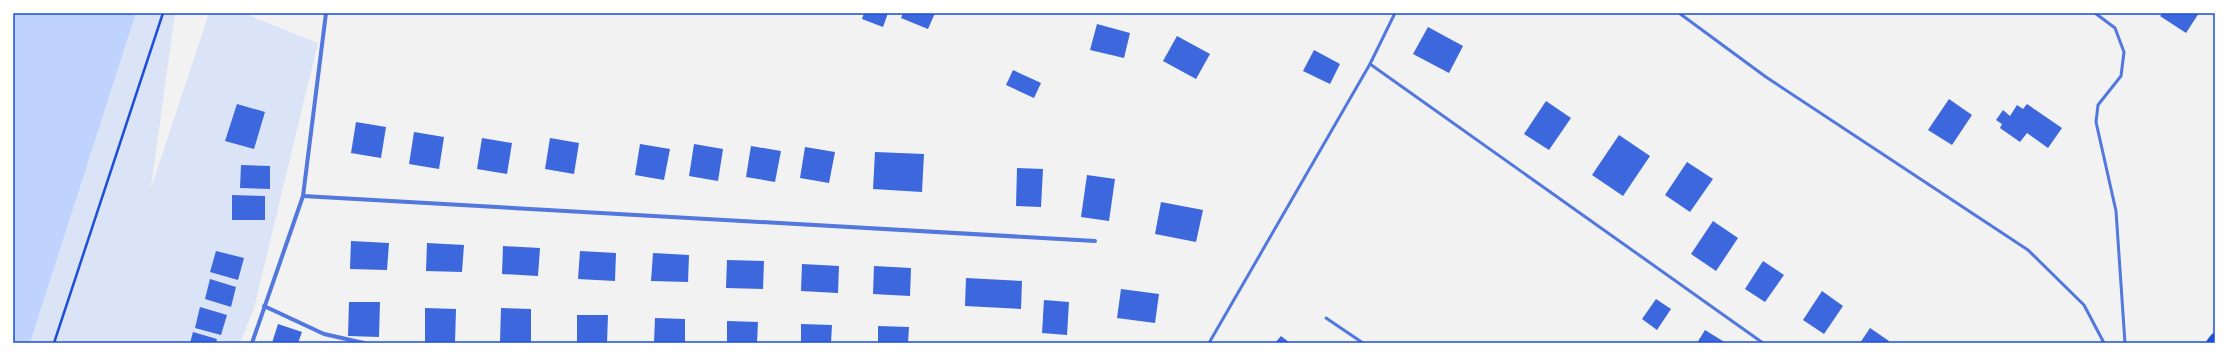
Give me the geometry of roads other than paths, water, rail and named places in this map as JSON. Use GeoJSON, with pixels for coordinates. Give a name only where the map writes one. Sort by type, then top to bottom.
{"type":"FeatureCollection","features":[{"type":"Feature","properties":{"kind":"main road"},"geometry":{"type":"LineString","coordinates":[[2211,343],[2215,338]]}},
{"type":"Feature","properties":{"kind":"street"},"geometry":{"type":"LineString","coordinates":[[252,343],[303,196],[326,13]]}},
{"type":"Feature","properties":{"kind":"street"},"geometry":{"type":"LineString","coordinates":[[303,196],[1095,241]]}},
{"type":"Feature","properties":{"kind":"street"},"geometry":{"type":"LineString","coordinates":[[264,306],[324,334],[364,343]]}},
{"type":"Feature","properties":{"kind":"lane"},"geometry":{"type":"LineString","coordinates":[[1209,343],[1370,64],[1395,13]]}},
{"type":"Feature","properties":{"kind":"lane"},"geometry":{"type":"LineString","coordinates":[[1679,13],[1766,77],[2028,250],[2084,305],[2104,343]]}},
{"type":"Feature","properties":{"kind":"lane"},"geometry":{"type":"LineString","coordinates":[[2095,13],[2115,28],[2124,52],[2121,76],[2098,105],[2096,122],[2116,211],[2125,343]]}},
{"type":"Feature","properties":{"kind":"lane"},"geometry":{"type":"LineString","coordinates":[[1370,64],[1763,343]]}},
{"type":"Feature","properties":{"kind":"lane"},"geometry":{"type":"LineString","coordinates":[[1326,318],[1363,343]]}},
{"type":"Feature","properties":{"kind":"water"},"geometry":{"type":"Polygon","coordinates":[[[13,13],[136,13],[30,343],[13,343],[13,13]]]}}]}
